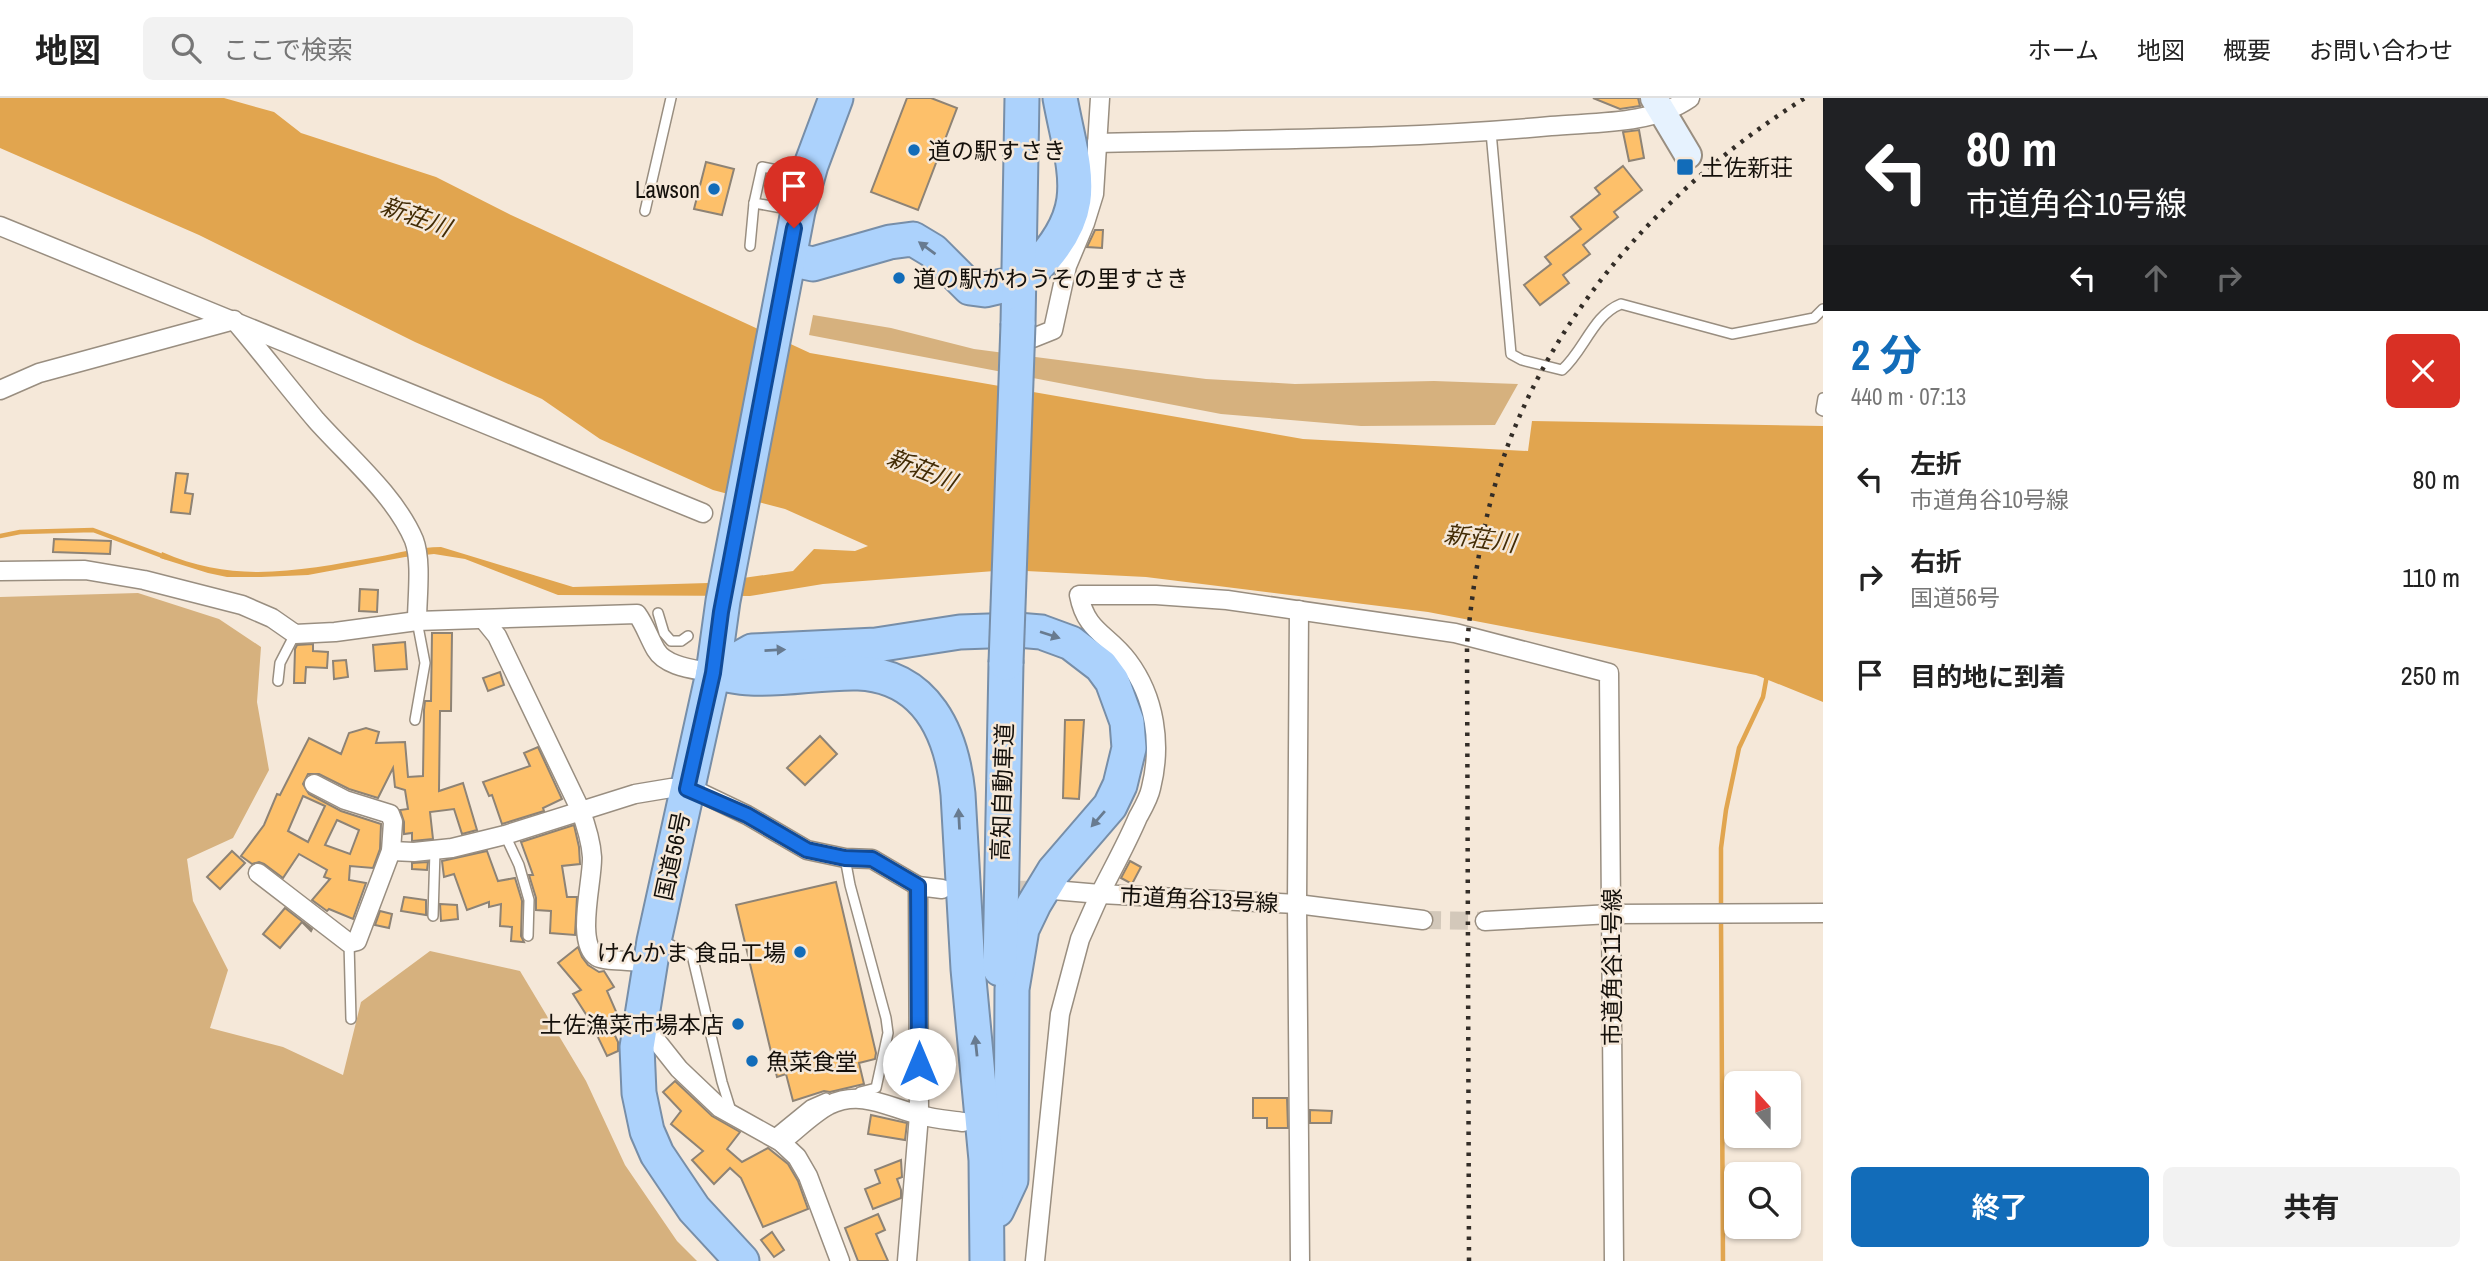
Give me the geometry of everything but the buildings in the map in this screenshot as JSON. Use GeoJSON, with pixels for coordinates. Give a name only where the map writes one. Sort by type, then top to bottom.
{"type":"FeatureCollection","features":[{"type":"Feature","properties":{"kind":"highway","name":"国道56号"},"geometry":{"type":"LineString","coordinates":[[741,1261],[694,1209],[657,1154],[647,1131],[639,1093],[637,1047],[652,952],[713,673],[723,601],[798,211],[807,176],[836,98]]}},
{"type":"Feature","properties":{"kind":"highway","name":"高知自動車道"},"geometry":{"type":"LineString","coordinates":[[994,1261],[1006,663],[1026,331],[1022,98]]}},
{"type":"Feature","properties":{"kind":"highway"},"geometry":{"type":"LineString","coordinates":[[1034,268],[1064,233],[1074,203],[1075,178],[1060,98]]}},
{"type":"Feature","properties":{"kind":"highway"},"geometry":{"type":"LineString","coordinates":[[789,260],[813,264],[890,242],[913,239],[933,251],[970,289],[985,290],[1002,286]]}},
{"type":"Feature","properties":{"kind":"highway"},"geometry":{"type":"LineString","coordinates":[[713,673],[752,651],[876,645],[960,632],[1017,630],[1041,632],[1071,643],[1101,666],[1112,681],[1127,722],[1129,748],[1121,785],[1110,806],[1054,871],[1022,929],[1012,989],[1011,1180],[997,1210]]}},
{"type":"Feature","properties":{"kind":"highway"},"geometry":{"type":"LineString","coordinates":[[713,673],[750,678],[832,674],[877,676],[895,681],[922,700],[935,716],[944,734],[956,772],[958,794],[968,969],[986,1160],[987,1261]]}},
{"type":"Feature","properties":{"kind":"main road"},"geometry":{"type":"LineString","coordinates":[[1658,106],[1688,155]]}},
{"type":"Feature","properties":{"kind":"street"},"geometry":{"type":"LineString","coordinates":[[1026,331],[1053,330],[1067,265],[1094,194],[1100,98]]}},
{"type":"Feature","properties":{"kind":"street"},"geometry":{"type":"LineString","coordinates":[[1097,143],[1491,132],[1628,119],[1658,106],[1690,98]]}},
{"type":"Feature","properties":{"kind":"street"},"geometry":{"type":"LineString","coordinates":[[0,226],[703,513]]}},
{"type":"Feature","properties":{"kind":"street"},"geometry":{"type":"LineString","coordinates":[[0,390],[39,373],[234,320]]}},
{"type":"Feature","properties":{"kind":"street"},"geometry":{"type":"LineString","coordinates":[[234,320],[317,420],[375,484],[405,523],[415,543],[417,559],[417,621]]}},
{"type":"Feature","properties":{"kind":"street"},"geometry":{"type":"LineString","coordinates":[[0,570],[85,570],[144,580],[242,605],[272,618],[295,634],[335,632],[417,621],[637,614],[660,656],[676,664],[713,673]]}},
{"type":"Feature","properties":{"kind":"street","name":"市道角谷13号線"},"geometry":{"type":"LineString","coordinates":[[1299,610],[1227,600],[1156,595],[1079,595],[1090,625],[1121,652],[1138,675],[1150,702],[1156,729],[1156,759],[1151,790],[1100,894],[1297,904],[1423,920]]}},
{"type":"Feature","properties":{"kind":"street"},"geometry":{"type":"LineString","coordinates":[[1299,610],[1297,904],[1300,1261]]}},
{"type":"Feature","properties":{"kind":"street","name":"市道角谷11号線"},"geometry":{"type":"LineString","coordinates":[[1299,610],[1455,633],[1609,673],[1614,1261]]}},
{"type":"Feature","properties":{"kind":"street"},"geometry":{"type":"LineString","coordinates":[[484,620],[497,636],[580,809],[589,836],[592,859],[586,943],[595,956],[602,959],[636,960],[652,952]]}},
{"type":"Feature","properties":{"kind":"street"},"geometry":{"type":"LineString","coordinates":[[258,873],[349,943],[357,941],[391,851],[393,822],[390,814],[345,800],[314,784]]}},
{"type":"Feature","properties":{"kind":"street"},"geometry":{"type":"LineString","coordinates":[[391,851],[435,851],[505,835],[580,809],[635,794],[671,788],[687,789],[747,815],[807,850],[845,858],[872,859],[918,886],[942,889]]}},
{"type":"Feature","properties":{"kind":"street"},"geometry":{"type":"LineString","coordinates":[[907,1261],[919,1115],[918,886]]}},
{"type":"Feature","properties":{"kind":"street"},"geometry":{"type":"LineString","coordinates":[[1035,1261],[1042,1125],[1060,1014],[1080,939],[1100,894],[1053,890]]}},
{"type":"Feature","properties":{"kind":"street"},"geometry":{"type":"LineString","coordinates":[[1485,921],[1611,914],[1823,913]]}},
{"type":"Feature","properties":{"kind":"street"},"geometry":{"type":"LineString","coordinates":[[640,1026],[652,1035],[679,1069],[720,1108],[776,1139],[797,1157],[808,1176],[840,1261]]}},
{"type":"Feature","properties":{"kind":"street"},"geometry":{"type":"LineString","coordinates":[[776,1139],[819,1111],[849,1099],[878,1101],[919,1115],[963,1122]]}},
{"type":"Feature","properties":{"kind":"lane"},"geometry":{"type":"LineString","coordinates":[[645,211],[671,98]]}},
{"type":"Feature","properties":{"kind":"lane"},"geometry":{"type":"LineString","coordinates":[[1491,132],[1511,354],[1522,360],[1562,370],[1571,362],[1595,326],[1614,307],[1621,304],[1732,334],[1814,318],[1823,309]]}},
{"type":"Feature","properties":{"kind":"lane"},"geometry":{"type":"LineString","coordinates":[[750,246],[754,203],[762,167],[807,176]]}},
{"type":"Feature","properties":{"kind":"lane"},"geometry":{"type":"LineString","coordinates":[[754,203],[798,211]]}},
{"type":"Feature","properties":{"kind":"lane"},"geometry":{"type":"LineString","coordinates":[[1823,398],[1823,411]]}},
{"type":"Feature","properties":{"kind":"lane"},"geometry":{"type":"LineString","coordinates":[[658,613],[664,633],[671,640],[681,641],[688,636]]}},
{"type":"Feature","properties":{"kind":"lane"},"geometry":{"type":"LineString","coordinates":[[415,720],[425,663],[417,621]]}},
{"type":"Feature","properties":{"kind":"lane"},"geometry":{"type":"LineString","coordinates":[[278,681],[280,663],[295,634]]}},
{"type":"Feature","properties":{"kind":"lane"},"geometry":{"type":"LineString","coordinates":[[505,835],[519,865],[529,900],[528,936]]}},
{"type":"Feature","properties":{"kind":"lane"},"geometry":{"type":"LineString","coordinates":[[433,916],[435,851]]}},
{"type":"Feature","properties":{"kind":"lane"},"geometry":{"type":"LineString","coordinates":[[776,1139],[810,1105],[846,1093],[876,1088],[888,1033],[887,1018],[845,858]]}},
{"type":"Feature","properties":{"kind":"lane"},"geometry":{"type":"LineString","coordinates":[[349,943],[351,1019]]}},
{"type":"Feature","properties":{"kind":"lane"},"geometry":{"type":"LineString","coordinates":[[652,952],[669,944],[692,955],[732,1115]]}},
{"type":"Feature","properties":{"kind":"shaded area"},"geometry":{"type":"Polygon","coordinates":[[[813,315],[891,328],[974,349],[1206,379],[1295,384],[1434,381],[1518,384],[1495,425],[1361,426],[1221,414],[809,335],[813,315]]]}},
{"type":"Feature","properties":{"kind":"shaded area"},"geometry":{"type":"Polygon","coordinates":[[[138,593],[219,619],[261,647],[257,702],[269,770],[233,838],[187,859],[193,901],[228,970],[210,1028],[283,1047],[343,1075],[361,1002],[430,951],[520,971],[586,1081],[625,1165],[677,1241],[697,1261],[0,1261],[0,597],[138,593]]]}},
{"type":"Feature","properties":{"kind":"water","name":"新荘川"},"geometry":{"type":"Polygon","coordinates":[[[0,98],[224,98],[274,112],[301,133],[436,177],[511,215],[810,353],[1303,439],[1528,451],[1532,421],[1823,426],[1823,702],[1756,675],[1428,612],[1146,577],[1008,570],[823,584],[750,596],[558,595],[465,559],[434,554],[308,575],[261,577],[227,577],[160,558],[162,552],[216,569],[269,572],[441,547],[573,587],[708,583],[793,571],[814,549],[855,551],[868,546],[785,509],[713,490],[600,439],[542,399],[415,342],[199,235],[0,148],[0,98]]]}},
{"type":"Feature","properties":{"kind":"waterway"},"geometry":{"type":"LineString","coordinates":[[0,536],[20,532],[93,530],[165,557]]}},
{"type":"Feature","properties":{"kind":"waterway"},"geometry":{"type":"LineString","coordinates":[[1721,910],[1721,848],[1726,810],[1739,748],[1763,697],[1767,675]]}},
{"type":"Feature","properties":{"kind":"waterway"},"geometry":{"type":"LineString","coordinates":[[1721,919],[1723,1261]]}},
{"type":"Feature","properties":{"kind":"tunnel"},"geometry":{"type":"LineString","coordinates":[[956,889],[1047,890]]}},
{"type":"Feature","properties":{"kind":"tunnel"},"geometry":{"type":"LineString","coordinates":[[1423,920],[1485,921]]}},
{"type":"Feature","properties":{"kind":"railway"},"geometry":{"type":"LineString","coordinates":[[1469,1261],[1467,644],[1478,561],[1489,506],[1505,453],[1539,376],[1567,328],[1599,283],[1634,240],[1673,200],[1715,163],[1805,98]]}},
{"type":"Feature","properties":{"kind":"place","name":"道の駅すさき"},"geometry":{"type":"Point","coordinates":[914,150]}},
{"type":"Feature","properties":{"kind":"place","name":"土佐新荘"},"geometry":{"type":"Point","coordinates":[1685,167]}},
{"type":"Feature","properties":{"kind":"place","name":"Lawson"},"geometry":{"type":"Point","coordinates":[714,189]}},
{"type":"Feature","properties":{"kind":"place","name":"道の駅かわうその里すさき"},"geometry":{"type":"Point","coordinates":[899,278]}},
{"type":"Feature","properties":{"kind":"place","name":"けんかま 食品工場"},"geometry":{"type":"Point","coordinates":[800,952]}},
{"type":"Feature","properties":{"kind":"place","name":"土佐漁菜市場本店"},"geometry":{"type":"Point","coordinates":[738,1024]}},
{"type":"Feature","properties":{"kind":"place","name":"魚菜食堂"},"geometry":{"type":"Point","coordinates":[752,1061]}},
{"type":"Feature","properties":{"kind":"route"},"geometry":{"type":"LineString","coordinates":[[794,228],[721,612],[713,673],[687,789],[747,815],[807,850],[845,858],[872,859],[918,886],[919,1064]]}}]}
